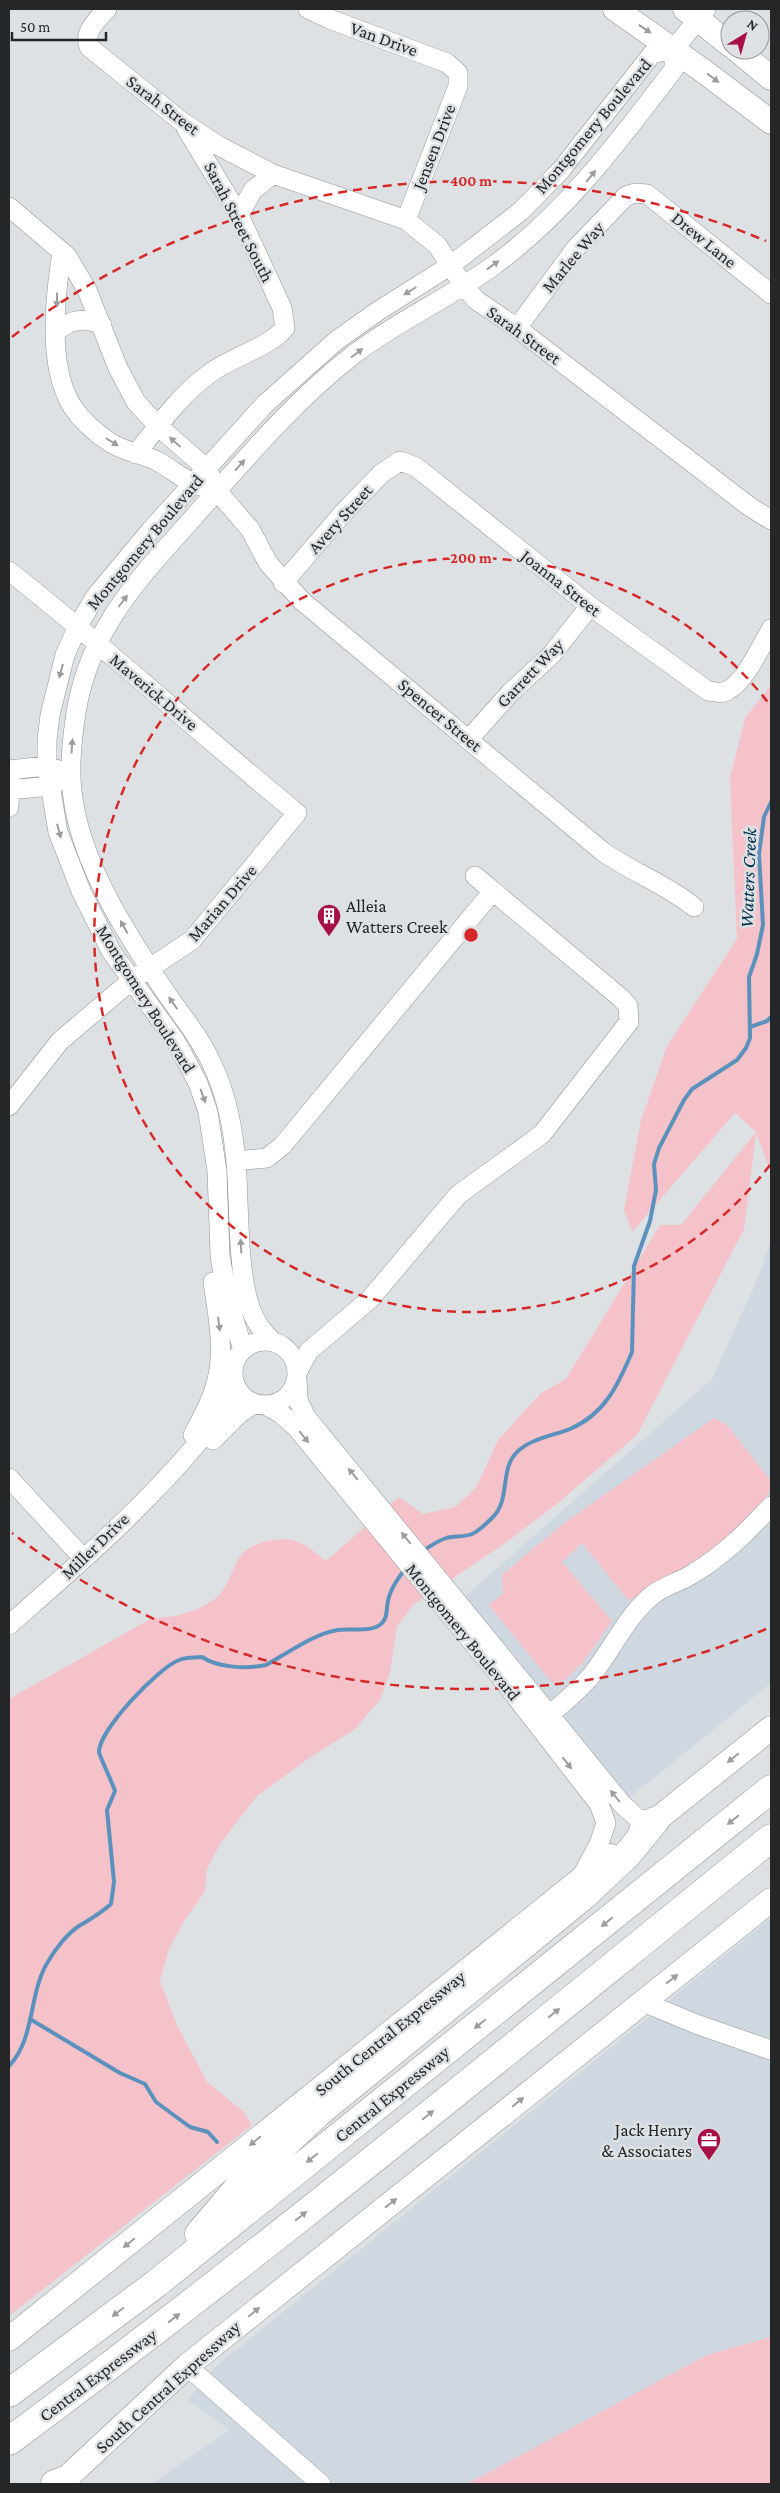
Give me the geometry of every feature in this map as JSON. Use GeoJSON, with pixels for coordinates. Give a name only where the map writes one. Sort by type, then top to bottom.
{"type":"FeatureCollection","features":[{"type":"Feature","properties":{"kind":"highway","name":"Central Expressway"},"geometry":{"type":"LineString","coordinates":[[9,2393],[157,2283],[771,1789]]}},
{"type":"Feature","properties":{"kind":"highway"},"geometry":{"type":"LineString","coordinates":[[157,2283],[238,2188],[319,2112],[582,1898],[626,1856],[655,1821]]}},
{"type":"Feature","properties":{"kind":"highway","name":"Central Expressway"},"geometry":{"type":"LineString","coordinates":[[9,2441],[225,2277],[771,1838]]}},
{"type":"Feature","properties":{"kind":"main road"},"geometry":{"type":"LineString","coordinates":[[615,9],[674,49],[771,122]]}},
{"type":"Feature","properties":{"kind":"main road"},"geometry":{"type":"LineString","coordinates":[[696,12],[720,35]]}},
{"type":"Feature","properties":{"kind":"main road"},"geometry":{"type":"LineString","coordinates":[[749,60],[771,78]]}},
{"type":"Feature","properties":{"kind":"main road","name":"South Central Expressway"},"geometry":{"type":"LineString","coordinates":[[9,2339],[771,1728]]}},
{"type":"Feature","properties":{"kind":"main road","name":"South Central Expressway"},"geometry":{"type":"LineString","coordinates":[[60,2483],[187,2366],[771,1900]]}},
{"type":"Feature","properties":{"kind":"street","name":"Sarah Street"},"geometry":{"type":"LineString","coordinates":[[107,9],[89,31],[87,41],[96,53],[181,121],[219,146],[273,174],[406,220],[437,245],[463,285],[484,306],[517,328],[750,507],[771,520]]}},
{"type":"Feature","properties":{"kind":"street","name":"Van Drive"},"geometry":{"type":"LineString","coordinates":[[308,9],[447,63],[458,73]]}},
{"type":"Feature","properties":{"kind":"street","name":"Montgomery Boulevard"},"geometry":{"type":"LineString","coordinates":[[277,1344],[258,1326],[249,1299],[242,1267],[236,1160],[229,1108],[219,1079],[204,1048],[150,968],[99,881],[79,826],[73,800],[71,748],[83,676],[97,643],[122,601],[166,546],[280,420],[313,388],[354,355],[395,326],[492,267],[582,187],[674,69],[674,49],[696,12]]}},
{"type":"Feature","properties":{"kind":"street","name":"Montgomery Boulevard"},"geometry":{"type":"LineString","coordinates":[[243,1350],[228,1299],[220,1241],[217,1171],[208,1112],[198,1083],[176,1042],[111,951],[81,891],[58,832],[47,766],[47,740],[52,706],[65,655],[78,626],[95,597],[150,531],[265,404],[303,368],[378,311],[451,266],[520,211],[561,170],[652,54],[674,49]]}},
{"type":"Feature","properties":{"kind":"street","name":"Jensen Drive"},"geometry":{"type":"LineString","coordinates":[[406,220],[458,86],[458,73]]}},
{"type":"Feature","properties":{"kind":"street","name":"Sarah Street South"},"geometry":{"type":"LineString","coordinates":[[158,426],[185,395],[208,374],[276,336],[285,328],[282,308],[239,215],[181,121]]}},
{"type":"Feature","properties":{"kind":"street"},"geometry":{"type":"LineString","coordinates":[[239,215],[253,190],[273,174]]}},
{"type":"Feature","properties":{"kind":"street","name":"Drew Lane"},"geometry":{"type":"LineString","coordinates":[[635,193],[647,194],[771,294]]}},
{"type":"Feature","properties":{"kind":"street","name":"Marlee Way"},"geometry":{"type":"LineString","coordinates":[[517,328],[576,248],[626,196],[635,193]]}},
{"type":"Feature","properties":{"kind":"street"},"geometry":{"type":"LineString","coordinates":[[12,209],[68,256],[87,290],[118,368],[136,402],[158,426],[206,469],[217,491]]}},
{"type":"Feature","properties":{"kind":"street"},"geometry":{"type":"LineString","coordinates":[[62,252],[57,284],[56,332],[58,369],[72,406],[86,423],[112,444],[156,461],[193,485],[217,491]]}},
{"type":"Feature","properties":{"kind":"street"},"geometry":{"type":"LineString","coordinates":[[56,332],[66,323],[78,319],[90,320],[102,325]]}},
{"type":"Feature","properties":{"kind":"street"},"geometry":{"type":"LineString","coordinates":[[136,454],[158,426]]}},
{"type":"Feature","properties":{"kind":"street","name":"Avery Street"},"geometry":{"type":"LineString","coordinates":[[283,583],[344,512],[382,473],[400,461]]}},
{"type":"Feature","properties":{"kind":"street","name":"Joanna Street"},"geometry":{"type":"LineString","coordinates":[[400,461],[416,467],[590,606],[698,686],[714,692],[728,690],[738,682],[771,629]]}},
{"type":"Feature","properties":{"kind":"street","name":"Spencer Street"},"geometry":{"type":"LineString","coordinates":[[217,491],[242,517],[268,563],[283,583],[302,602],[602,850],[620,864],[674,892],[694,907]]}},
{"type":"Feature","properties":{"kind":"street","name":"Maverick Drive"},"geometry":{"type":"LineString","coordinates":[[9,571],[78,626],[298,813]]}},
{"type":"Feature","properties":{"kind":"street","name":"Garrett Way"},"geometry":{"type":"LineString","coordinates":[[469,739],[510,693],[552,654],[590,606]]}},
{"type":"Feature","properties":{"kind":"street"},"geometry":{"type":"LineString","coordinates":[[47,766],[71,775],[50,786],[10,796],[9,770],[47,766]]}},
{"type":"Feature","properties":{"kind":"street","name":"Marian Drive"},"geometry":{"type":"LineString","coordinates":[[9,1106],[60,1041],[132,980],[182,948],[202,929],[298,813]]}},
{"type":"Feature","properties":{"kind":"street"},"geometry":{"type":"LineString","coordinates":[[362,1307],[297,1343],[277,1344],[260,1341],[243,1350],[233,1367],[235,1386],[240,1394],[260,1405],[283,1400],[295,1387],[297,1375],[309,1351],[362,1307],[458,1195],[526,1148],[549,1127],[630,1022],[628,1006],[621,998],[475,876]]}},
{"type":"Feature","properties":{"kind":"street"},"geometry":{"type":"LineString","coordinates":[[236,1160],[267,1158],[283,1145],[493,891]]}},
{"type":"Feature","properties":{"kind":"street"},"geometry":{"type":"LineString","coordinates":[[179,1464],[210,1401],[219,1370],[222,1349],[213,1278],[220,1241]]}},
{"type":"Feature","properties":{"kind":"street"},"geometry":{"type":"LineString","coordinates":[[277,1344],[292,1356],[297,1375]]}},
{"type":"Feature","properties":{"kind":"street","name":"Montgomery Boulevard"},"geometry":{"type":"LineString","coordinates":[[297,1375],[298,1400],[306,1417],[379,1516],[543,1720],[625,1808],[638,1819],[655,1821]]}},
{"type":"Feature","properties":{"kind":"street","name":"Miller Drive"},"geometry":{"type":"LineString","coordinates":[[9,1625],[84,1558],[179,1464],[225,1408],[235,1386]]}},
{"type":"Feature","properties":{"kind":"street","name":"Montgomery Boulevard"},"geometry":{"type":"LineString","coordinates":[[260,1405],[280,1413],[296,1427],[379,1516]]}},
{"type":"Feature","properties":{"kind":"street","name":"Miller Drive"},"geometry":{"type":"LineString","coordinates":[[179,1464],[217,1437],[236,1416],[260,1405]]}},
{"type":"Feature","properties":{"kind":"street"},"geometry":{"type":"LineString","coordinates":[[9,1478],[84,1558]]}},
{"type":"Feature","properties":{"kind":"street"},"geometry":{"type":"LineString","coordinates":[[543,1720],[591,1676],[625,1624],[652,1595],[693,1574],[720,1555],[745,1534],[771,1506]]}},
{"type":"Feature","properties":{"kind":"street","name":"Montgomery Boulevard"},"geometry":{"type":"LineString","coordinates":[[543,1720],[599,1804],[605,1817],[606,1824],[599,1844],[581,1879]]}},
{"type":"Feature","properties":{"kind":"street"},"geometry":{"type":"LineString","coordinates":[[643,2002],[696,2024],[771,2050]]}},
{"type":"Feature","properties":{"kind":"street"},"geometry":{"type":"LineString","coordinates":[[187,2366],[321,2484]]}},
{"type":"Feature","properties":{"kind":"shaded area"},"geometry":{"type":"Polygon","coordinates":[[[771,685],[771,1173],[756,1133],[744,1229],[637,1435],[558,1503],[504,1544],[413,1605],[397,1626],[390,1672],[380,1700],[354,1730],[312,1756],[257,1796],[220,1844],[207,1869],[205,1891],[184,1921],[169,1949],[160,1981],[177,2025],[207,2082],[243,2111],[252,2125],[9,2316],[9,1699],[152,1618],[179,1615],[197,1609],[212,1601],[222,1591],[239,1558],[244,1552],[258,1544],[274,1540],[291,1540],[305,1545],[326,1561],[399,1497],[423,1514],[455,1507],[476,1488],[498,1440],[541,1393],[566,1379],[660,1225],[681,1225],[756,1132],[735,1113],[632,1232],[624,1210],[641,1120],[667,1046],[737,939],[730,778],[745,718],[771,685]]]}},
{"type":"Feature","properties":{"kind":"shaded area"},"geometry":{"type":"Polygon","coordinates":[[[771,1239],[771,1683],[624,1802],[462,1599],[712,1379],[760,1273],[771,1239]]]}},
{"type":"Feature","properties":{"kind":"shaded area"},"geometry":{"type":"Polygon","coordinates":[[[714,1418],[728,1426],[771,1481],[767,1495],[752,1513],[723,1540],[629,1601],[582,1543],[562,1562],[612,1621],[584,1661],[565,1680],[552,1683],[489,1605],[503,1594],[502,1575],[564,1523],[714,1418]]]}},
{"type":"Feature","properties":{"kind":"shaded area"},"geometry":{"type":"Polygon","coordinates":[[[771,1918],[771,2337],[707,2355],[661,2484],[151,2484],[230,2430],[188,2400],[215,2367],[771,1918]]]}},
{"type":"Feature","properties":{"kind":"shaded area"},"geometry":{"type":"Polygon","coordinates":[[[771,2337],[771,2484],[467,2484],[707,2355],[771,2337]]]}},
{"type":"Feature","properties":{"kind":"waterway","name":"Watters Creek"},"geometry":{"type":"LineString","coordinates":[[423,1551],[443,1539],[469,1535],[475,1533],[483,1526],[498,1510],[502,1501],[509,1466],[512,1458],[518,1451],[536,1440],[582,1423],[601,1407],[621,1376],[632,1352],[634,1266],[650,1221],[656,1190],[654,1164],[659,1148],[684,1100],[692,1089],[737,1060],[746,1048],[750,1038],[749,977],[757,954],[763,925],[759,854],[764,817],[771,802]]}},
{"type":"Feature","properties":{"kind":"waterway"},"geometry":{"type":"LineString","coordinates":[[750,1027],[767,1021],[771,1017]]}},
{"type":"Feature","properties":{"kind":"waterway","name":"Watters Creek"},"geometry":{"type":"LineString","coordinates":[[9,2066],[18,2055],[24,2042],[42,1973],[52,1955],[62,1941],[79,1926],[111,1904],[114,1882],[107,1810],[115,1791],[99,1752],[109,1729],[119,1715],[144,1687],[170,1665],[179,1660],[202,1657],[209,1661],[233,1667],[266,1665],[320,1635],[338,1630],[367,1629],[378,1626],[385,1618],[392,1588],[406,1568]]}},
{"type":"Feature","properties":{"kind":"waterway"},"geometry":{"type":"LineString","coordinates":[[30,2019],[120,2073],[145,2084],[156,2102],[190,2127],[208,2132],[217,2142]]}},
{"type":"Feature","properties":{"kind":"place","name":"Alleia Watters Creek"},"geometry":{"type":"Point","coordinates":[329,937]}},
{"type":"Feature","properties":{"kind":"place","name":"Jack Henry & Associates"},"geometry":{"type":"Point","coordinates":[709,2161]}}]}
